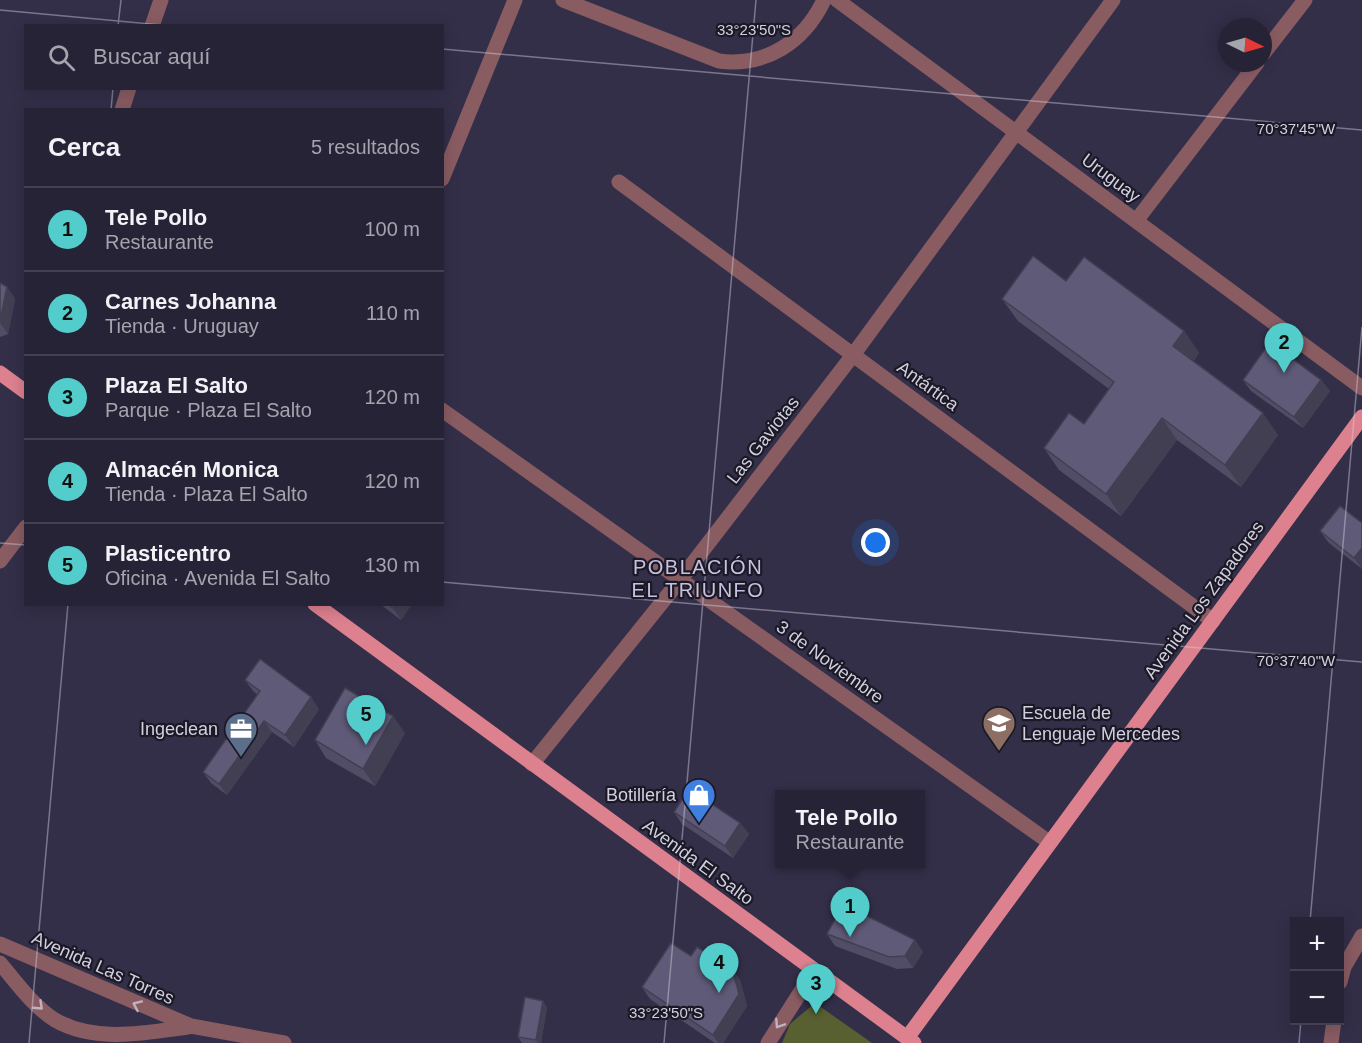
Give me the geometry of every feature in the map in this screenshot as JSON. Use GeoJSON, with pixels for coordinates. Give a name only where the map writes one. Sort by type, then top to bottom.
{"type":"FeatureCollection","features":[{"type":"Feature","properties":{"kind":"main road"},"geometry":{"type":"LineString","coordinates":[[0,373],[24,387]]}},
{"type":"Feature","properties":{"kind":"main road","name":"Avenida Los Zapadores"},"geometry":{"type":"LineString","coordinates":[[910,1040],[1049,842],[1362,417]]}},
{"type":"Feature","properties":{"kind":"main road","name":"Avenida El Salto"},"geometry":{"type":"LineString","coordinates":[[318,606],[910,1040]]}},
{"type":"Feature","properties":{"kind":"street"},"geometry":{"type":"LineString","coordinates":[[153,24],[160,0]]}},
{"type":"Feature","properties":{"kind":"street"},"geometry":{"type":"LineString","coordinates":[[444,174],[515,0]]}},
{"type":"Feature","properties":{"kind":"street"},"geometry":{"type":"LineString","coordinates":[[564,0],[719,61],[735,63],[760,58],[789,44],[809,25],[824,0]]}},
{"type":"Feature","properties":{"kind":"street","name":"Uruguay"},"geometry":{"type":"LineString","coordinates":[[837,0],[1362,388]]}},
{"type":"Feature","properties":{"kind":"street","name":"Las Gaviotas"},"geometry":{"type":"LineString","coordinates":[[532,764],[680,579],[853,355],[1113,0]]}},
{"type":"Feature","properties":{"kind":"street"},"geometry":{"type":"LineString","coordinates":[[1272,42],[1305,0]]}},
{"type":"Feature","properties":{"kind":"street"},"geometry":{"type":"LineString","coordinates":[[1136,221],[1250,72]]}},
{"type":"Feature","properties":{"kind":"street"},"geometry":{"type":"LineString","coordinates":[[123,108],[128,90]]}},
{"type":"Feature","properties":{"kind":"street","name":"Antártica"},"geometry":{"type":"LineString","coordinates":[[619,182],[1213,621]]}},
{"type":"Feature","properties":{"kind":"street","name":"3 de Noviembre"},"geometry":{"type":"LineString","coordinates":[[444,411],[1049,842]]}},
{"type":"Feature","properties":{"kind":"street"},"geometry":{"type":"LineString","coordinates":[[0,561],[24,530]]}},
{"type":"Feature","properties":{"kind":"street"},"geometry":{"type":"LineString","coordinates":[[1343,971],[1362,936]]}},
{"type":"Feature","properties":{"kind":"street","name":"Avenida Las Torres"},"geometry":{"type":"LineString","coordinates":[[0,944],[191,1026],[280,1043]]}},
{"type":"Feature","properties":{"kind":"street","name":"Avenida Las Torres"},"geometry":{"type":"LineString","coordinates":[[0,963],[38,1006],[55,1020],[73,1028],[118,1035],[191,1026]]}},
{"type":"Feature","properties":{"kind":"street"},"geometry":{"type":"LineString","coordinates":[[768,1043],[814,971]]}},
{"type":"Feature","properties":{"kind":"street"},"geometry":{"type":"LineString","coordinates":[[1331,1043],[1333,1025]]}},
{"type":"Feature","properties":{"kind":"green space"},"geometry":{"type":"Polygon","coordinates":[[[815,1003],[872,1043],[782,1043],[790,1024],[815,1003]]]}},
{"type":"Feature","properties":{"kind":"building"},"geometry":{"type":"Polygon","coordinates":[[[1033,256],[1066,281],[1084,257],[1184,331],[1173,346],[1263,413],[1225,465],[1162,418],[1106,494],[1044,448],[1069,413],[1084,424],[1114,382],[1002,299],[1033,256]]]}},
{"type":"Feature","properties":{"kind":"building"},"geometry":{"type":"Polygon","coordinates":[[[0,283],[7,287],[0,321],[0,283]]]}},
{"type":"Feature","properties":{"kind":"building"},"geometry":{"type":"Polygon","coordinates":[[[1270,342],[1321,380],[1294,417],[1243,380],[1270,342]]]}},
{"type":"Feature","properties":{"kind":"building"},"geometry":{"type":"Polygon","coordinates":[[[1340,506],[1362,523],[1362,548],[1354,558],[1320,531],[1340,506]]]}},
{"type":"Feature","properties":{"kind":"building"},"geometry":{"type":"Polygon","coordinates":[[[260,659],[311,697],[285,735],[264,721],[219,784],[203,772],[260,691],[245,680],[260,659]]]}},
{"type":"Feature","properties":{"kind":"building"},"geometry":{"type":"Polygon","coordinates":[[[345,688],[393,716],[363,769],[315,740],[345,688]]]}},
{"type":"Feature","properties":{"kind":"building"},"geometry":{"type":"Polygon","coordinates":[[[689,789],[740,823],[725,846],[674,812],[689,789]]]}},
{"type":"Feature","properties":{"kind":"building"},"geometry":{"type":"Polygon","coordinates":[[[843,904],[915,940],[905,956],[889,957],[827,934],[843,904]]]}},
{"type":"Feature","properties":{"kind":"building"},"geometry":{"type":"Polygon","coordinates":[[[671,943],[691,956],[697,947],[732,968],[739,994],[713,1035],[642,987],[671,943]]]}},
{"type":"Feature","properties":{"kind":"building"},"geometry":{"type":"Polygon","coordinates":[[[525,997],[543,1001],[536,1040],[518,1037],[525,997]]]}},
{"type":"Feature","properties":{"kind":"place","name":"Carnes Johanna"},"geometry":{"type":"Point","coordinates":[1284,373]}},
{"type":"Feature","properties":{"kind":"place","name":"Plasticentro"},"geometry":{"type":"Point","coordinates":[366,745]}},
{"type":"Feature","properties":{"kind":"place","name":"Escuela de Lenguaje Mercedes"},"geometry":{"type":"Point","coordinates":[999,752]}},
{"type":"Feature","properties":{"kind":"place","name":"Ingeclean"},"geometry":{"type":"Point","coordinates":[241,758]}},
{"type":"Feature","properties":{"kind":"place","name":"Botillería"},"geometry":{"type":"Point","coordinates":[699,824]}},
{"type":"Feature","properties":{"kind":"place","name":"Tele Pollo"},"geometry":{"type":"Point","coordinates":[850,937]}},
{"type":"Feature","properties":{"kind":"place","name":"Almacén Monica"},"geometry":{"type":"Point","coordinates":[719,993]}},
{"type":"Feature","properties":{"kind":"place","name":"Plaza El Salto"},"geometry":{"type":"Point","coordinates":[816,1014]}},
{"type":"Feature","properties":{"kind":"district","name":"POBLACIÓN EL TRIUNFO"},"geometry":{"type":"Point","coordinates":[698,578]}}]}
